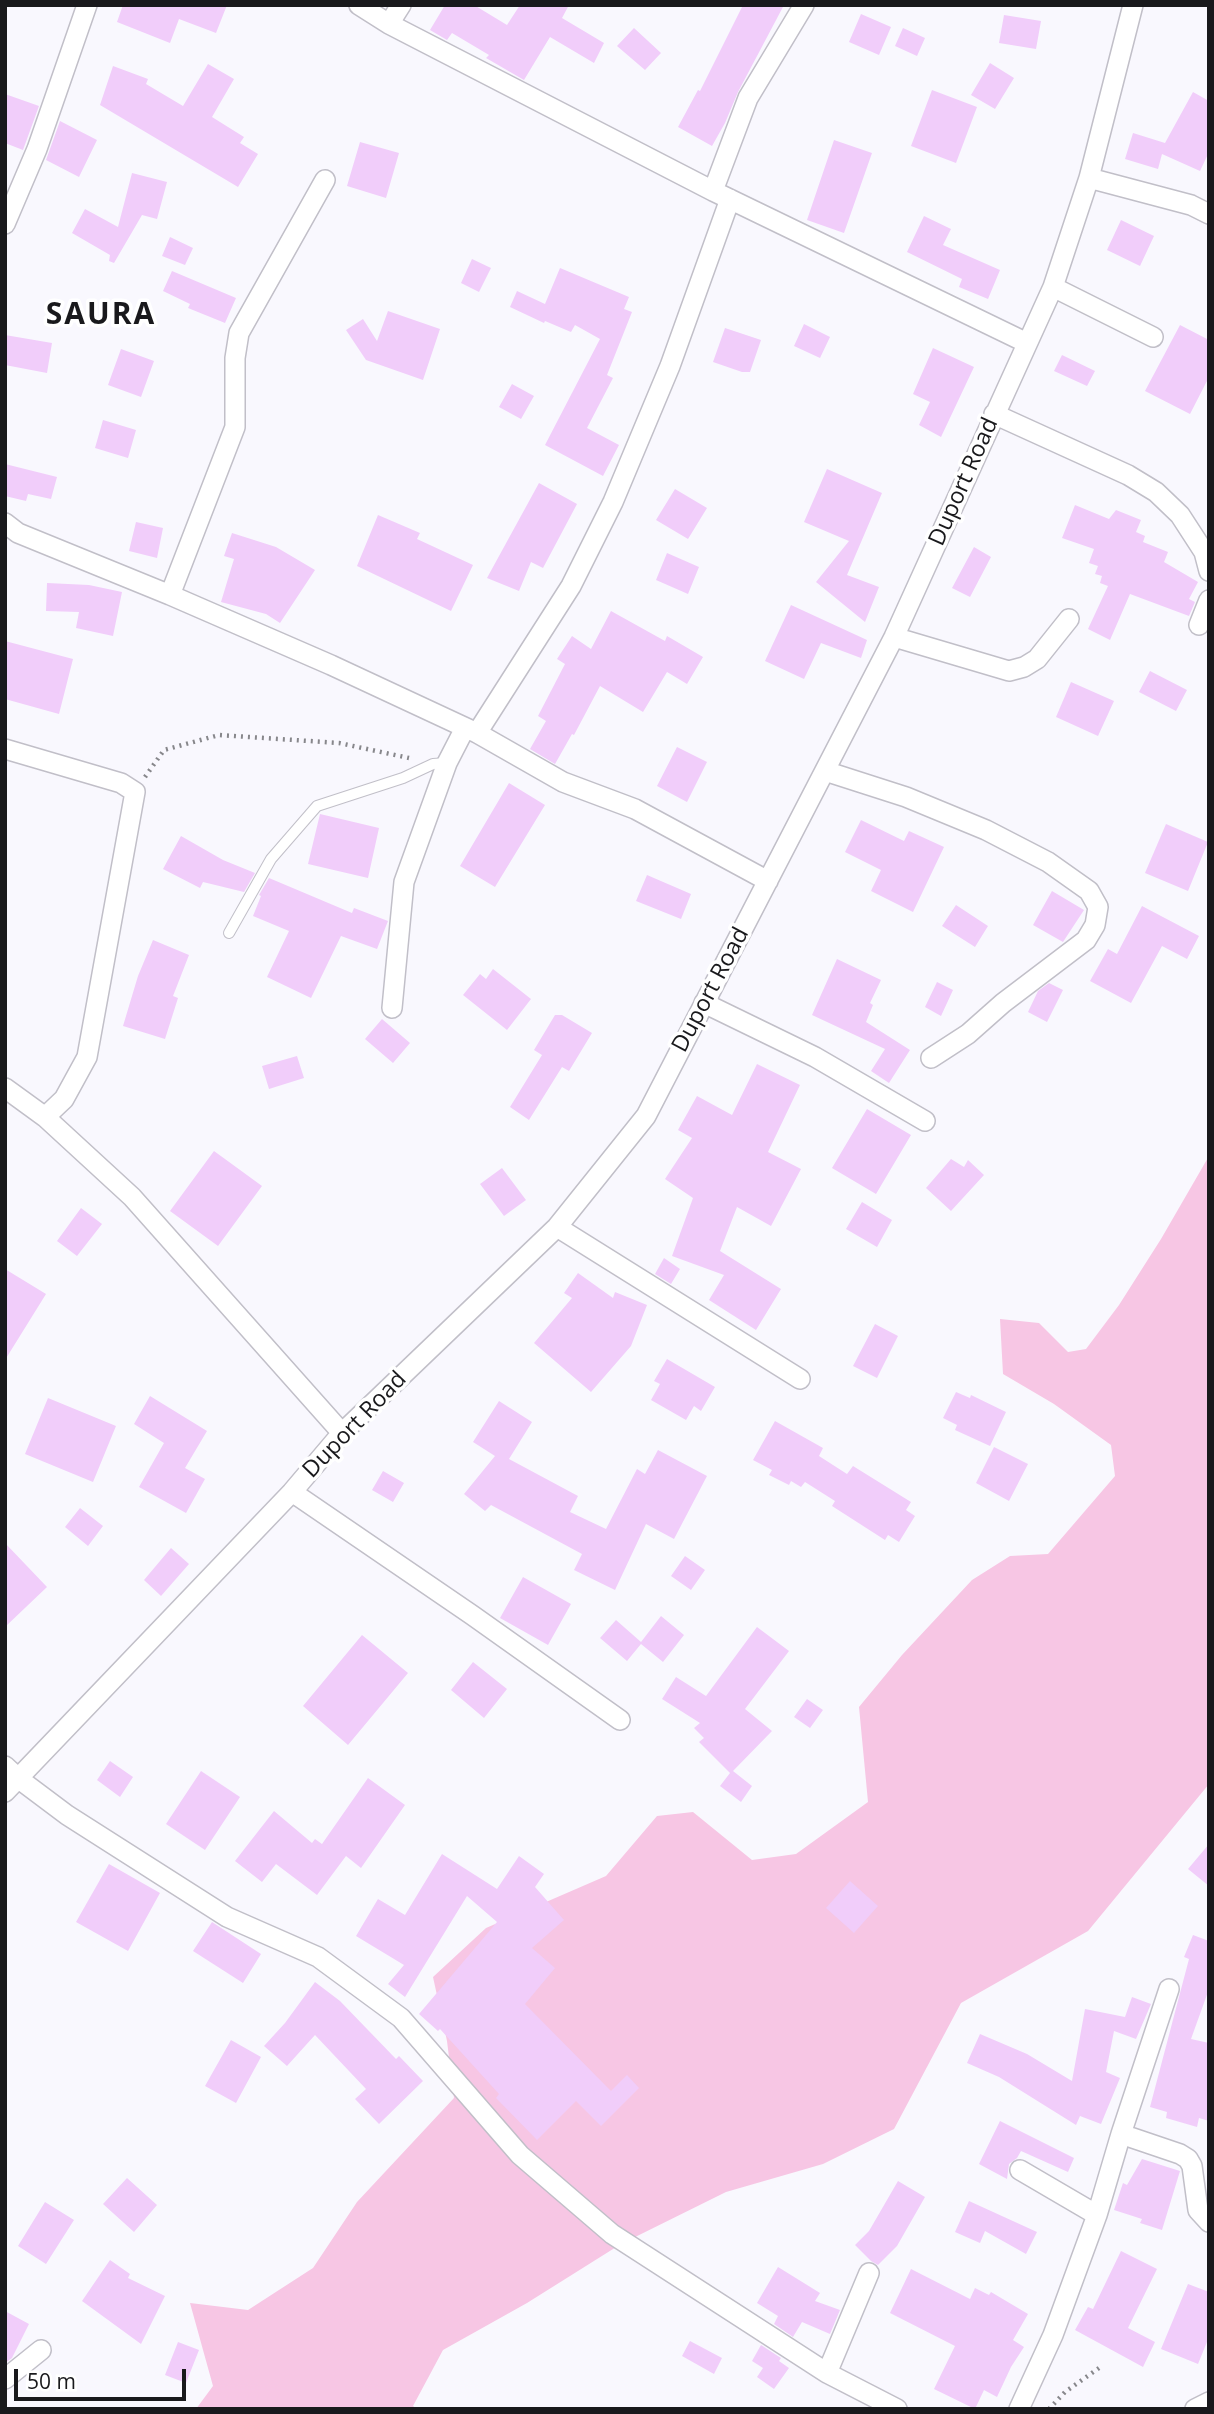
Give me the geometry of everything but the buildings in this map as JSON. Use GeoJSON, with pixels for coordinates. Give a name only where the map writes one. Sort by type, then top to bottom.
{"type":"FeatureCollection","features":[{"type":"Feature","properties":{"kind":"street"},"geometry":{"type":"LineString","coordinates":[[5,224],[37,149],[87,5]]}},
{"type":"Feature","properties":{"kind":"street"},"geometry":{"type":"LineString","coordinates":[[359,5],[389,24],[722,195],[1027,343]]}},
{"type":"Feature","properties":{"kind":"street"},"geometry":{"type":"LineString","coordinates":[[389,24],[401,5]]}},
{"type":"Feature","properties":{"kind":"street"},"geometry":{"type":"LineString","coordinates":[[392,1008],[404,881],[440,763],[471,731],[571,586],[613,502],[670,366],[722,195],[748,98],[804,5]]}},
{"type":"Feature","properties":{"kind":"street","name":"Duport Road"},"geometry":{"type":"LineString","coordinates":[[10,1779],[292,1492],[342,1433],[557,1227],[646,1115],[894,638],[1053,286],[1089,178],[1133,5]]}},
{"type":"Feature","properties":{"kind":"street"},"geometry":{"type":"LineString","coordinates":[[1089,178],[1191,205],[1209,214]]}},
{"type":"Feature","properties":{"kind":"street"},"geometry":{"type":"LineString","coordinates":[[170,595],[236,428],[235,358],[239,333],[325,180]]}},
{"type":"Feature","properties":{"kind":"street"},"geometry":{"type":"LineString","coordinates":[[1053,286],[1153,337]]}},
{"type":"Feature","properties":{"kind":"street"},"geometry":{"type":"LineString","coordinates":[[994,414],[1128,475],[1156,492],[1186,524],[1204,552],[1209,571]]}},
{"type":"Feature","properties":{"kind":"street"},"geometry":{"type":"LineString","coordinates":[[5,523],[18,533],[331,664],[471,731],[563,782],[635,809],[768,881]]}},
{"type":"Feature","properties":{"kind":"street"},"geometry":{"type":"LineString","coordinates":[[1199,625],[1209,600]]}},
{"type":"Feature","properties":{"kind":"street"},"geometry":{"type":"LineString","coordinates":[[894,638],[1009,671],[1024,667],[1037,659],[1069,619]]}},
{"type":"Feature","properties":{"kind":"street"},"geometry":{"type":"LineString","coordinates":[[5,749],[121,783],[135,792],[87,1057],[64,1100],[45,1117]]}},
{"type":"Feature","properties":{"kind":"street"},"geometry":{"type":"LineString","coordinates":[[825,771],[906,797],[986,830],[1048,862],[1089,891],[1098,907],[1095,925],[1086,940],[1003,1003],[968,1034],[931,1058]]}},
{"type":"Feature","properties":{"kind":"street"},"geometry":{"type":"LineString","coordinates":[[704,1003],[815,1057],[925,1121]]}},
{"type":"Feature","properties":{"kind":"street"},"geometry":{"type":"LineString","coordinates":[[5,1088],[45,1117],[132,1197],[342,1433]]}},
{"type":"Feature","properties":{"kind":"street"},"geometry":{"type":"LineString","coordinates":[[557,1227],[800,1379]]}},
{"type":"Feature","properties":{"kind":"street"},"geometry":{"type":"LineString","coordinates":[[292,1492],[620,1720]]}},
{"type":"Feature","properties":{"kind":"street"},"geometry":{"type":"LineString","coordinates":[[10,1779],[227,1917],[317,1958],[401,2018],[520,2155],[612,2234],[827,2373],[897,2409]]}},
{"type":"Feature","properties":{"kind":"street"},"geometry":{"type":"LineString","coordinates":[[1020,2409],[1053,2335],[1097,2215],[1170,1989]]}},
{"type":"Feature","properties":{"kind":"street"},"geometry":{"type":"LineString","coordinates":[[1121,2134],[1180,2154],[1188,2160],[1192,2166],[1198,2210],[1209,2222]]}},
{"type":"Feature","properties":{"kind":"street"},"geometry":{"type":"LineString","coordinates":[[1020,2170],[1097,2215]]}},
{"type":"Feature","properties":{"kind":"street"},"geometry":{"type":"LineString","coordinates":[[827,2373],[869,2273]]}},
{"type":"Feature","properties":{"kind":"street"},"geometry":{"type":"LineString","coordinates":[[5,2379],[41,2350]]}},
{"type":"Feature","properties":{"kind":"street"},"geometry":{"type":"LineString","coordinates":[[1195,2409],[1209,2402]]}},
{"type":"Feature","properties":{"kind":"lane"},"geometry":{"type":"LineString","coordinates":[[229,933],[271,859],[317,806],[440,763]]}},
{"type":"Feature","properties":{"kind":"path"},"geometry":{"type":"LineString","coordinates":[[135,792],[164,750],[219,735],[339,743],[440,763]]}},
{"type":"Feature","properties":{"kind":"path"},"geometry":{"type":"LineString","coordinates":[[1049,2409],[1065,2392],[1099,2368]]}},
{"type":"Feature","properties":{"kind":"shaded area"},"geometry":{"type":"Polygon","coordinates":[[[1209,1156],[1209,1784],[1088,1931],[961,2003],[894,2129],[823,2164],[726,2192],[621,2244],[527,2303],[443,2350],[413,2406],[417,2409],[196,2409],[213,2386],[190,2303],[248,2310],[313,2268],[357,2202],[454,2098],[447,2041],[433,1977],[486,1928],[606,1876],[657,1816],[693,1812],[752,1860],[796,1854],[868,1802],[859,1707],[902,1655],[972,1580],[1010,1556],[1048,1554],[1115,1476],[1111,1445],[1054,1404],[1003,1374],[1000,1319],[1039,1323],[1068,1352],[1086,1349],[1119,1305],[1209,1156]]]}},
{"type":"Feature","properties":{"kind":"district","name":"SAURA"},"geometry":{"type":"Point","coordinates":[101,315]}}]}
